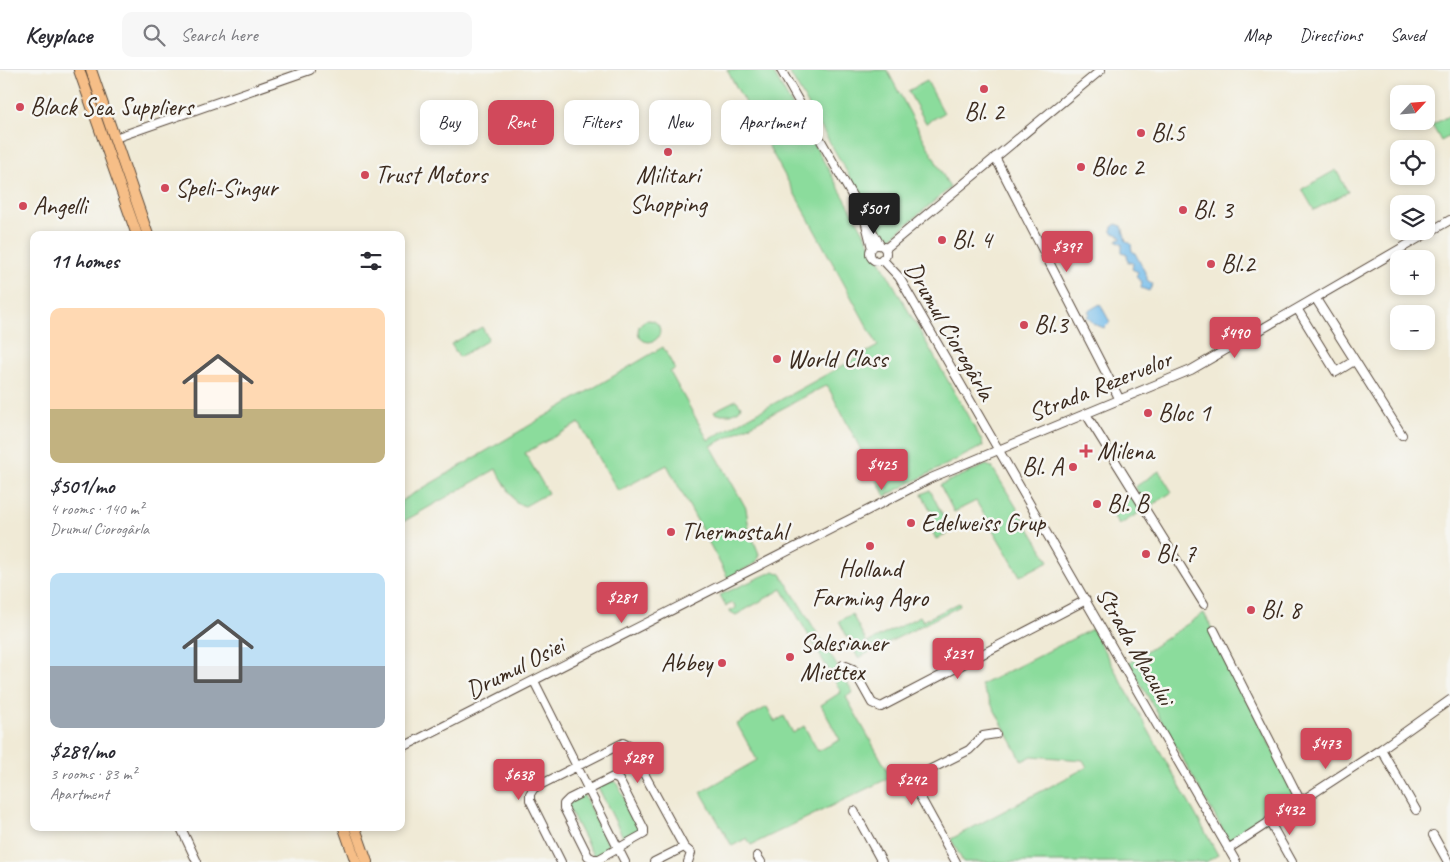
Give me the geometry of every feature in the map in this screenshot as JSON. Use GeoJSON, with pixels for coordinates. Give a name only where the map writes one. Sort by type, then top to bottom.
{"type":"FeatureCollection","features":[{"type":"Feature","properties":{"kind":"main road"},"geometry":{"type":"LineString","coordinates":[[79,70],[136,231]]}},
{"type":"Feature","properties":{"kind":"main road"},"geometry":{"type":"LineString","coordinates":[[91,70],[147,231]]}},
{"type":"Feature","properties":{"kind":"main road"},"geometry":{"type":"LineString","coordinates":[[345,831],[356,862]]}},
{"type":"Feature","properties":{"kind":"main road"},"geometry":{"type":"LineString","coordinates":[[356,831],[368,862]]}},
{"type":"Feature","properties":{"kind":"street"},"geometry":{"type":"LineString","coordinates":[[114,138],[310,70]]}},
{"type":"Feature","properties":{"kind":"street","name":"Drumul Ciorogârla"},"geometry":{"type":"LineString","coordinates":[[781,70],[859,206],[879,248],[872,258],[876,260],[882,259],[899,277],[997,450]]}},
{"type":"Feature","properties":{"kind":"street"},"geometry":{"type":"LineString","coordinates":[[882,259],[886,254],[879,248],[1101,70]]}},
{"type":"Feature","properties":{"kind":"street"},"geometry":{"type":"LineString","coordinates":[[994,157],[1120,400]]}},
{"type":"Feature","properties":{"kind":"street","name":"Strada Rezervelor"},"geometry":{"type":"LineString","coordinates":[[997,450],[1191,370],[1298,310],[1450,220]]}},
{"type":"Feature","properties":{"kind":"street"},"geometry":{"type":"LineString","coordinates":[[1316,299],[1402,435]]}},
{"type":"Feature","properties":{"kind":"street"},"geometry":{"type":"LineString","coordinates":[[1298,310],[1336,372],[1354,361]]}},
{"type":"Feature","properties":{"kind":"street"},"geometry":{"type":"LineString","coordinates":[[1086,414],[1204,604]]}},
{"type":"Feature","properties":{"kind":"street","name":"Drumul Osiei"},"geometry":{"type":"LineString","coordinates":[[405,746],[932,478],[997,450]]}},
{"type":"Feature","properties":{"kind":"street","name":"Strada Macului"},"geometry":{"type":"LineString","coordinates":[[997,450],[1086,600],[1236,862]]}},
{"type":"Feature","properties":{"kind":"street"},"geometry":{"type":"LineString","coordinates":[[985,456],[995,457],[1004,462]]}},
{"type":"Feature","properties":{"kind":"street"},"geometry":{"type":"LineString","coordinates":[[843,665],[853,669],[872,703],[881,707],[1086,600]]}},
{"type":"Feature","properties":{"kind":"street"},"geometry":{"type":"LineString","coordinates":[[1214,630],[1300,800]]}},
{"type":"Feature","properties":{"kind":"street"},"geometry":{"type":"LineString","coordinates":[[534,681],[625,862]]}},
{"type":"Feature","properties":{"kind":"street"},"geometry":{"type":"LineString","coordinates":[[1228,848],[1381,749],[1450,700]]}},
{"type":"Feature","properties":{"kind":"street"},"geometry":{"type":"LineString","coordinates":[[956,862],[915,785],[919,775],[969,750],[983,736],[996,734]]}},
{"type":"Feature","properties":{"kind":"street"},"geometry":{"type":"LineString","coordinates":[[561,862],[530,800],[530,794],[534,788],[623,743],[628,744],[656,792],[684,847],[691,853],[688,862]]}},
{"type":"Feature","properties":{"kind":"street"},"geometry":{"type":"LineString","coordinates":[[1381,749],[1416,810]]}},
{"type":"Feature","properties":{"kind":"street"},"geometry":{"type":"LineString","coordinates":[[610,778],[618,778],[645,832],[643,836],[598,859],[592,858],[572,824],[564,804],[569,799],[588,789],[610,778]]}},
{"type":"Feature","properties":{"kind":"street"},"geometry":{"type":"LineString","coordinates":[[854,811],[882,862]]}},
{"type":"Feature","properties":{"kind":"street"},"geometry":{"type":"LineString","coordinates":[[1269,821],[1292,862]]}},
{"type":"Feature","properties":{"kind":"street"},"geometry":{"type":"LineString","coordinates":[[182,831],[197,862]]}},
{"type":"Feature","properties":{"kind":"street"},"geometry":{"type":"LineString","coordinates":[[1433,835],[1448,862]]}},
{"type":"Feature","properties":{"kind":"street"},"geometry":{"type":"LineString","coordinates":[[654,862],[684,847]]}},
{"type":"Feature","properties":{"kind":"green space"},"geometry":{"type":"Polygon","coordinates":[[[727,70],[772,70],[789,100],[743,100],[727,70]]]}},
{"type":"Feature","properties":{"kind":"green space"},"geometry":{"type":"Polygon","coordinates":[[[788,70],[887,70],[950,188],[887,241],[823,130],[823,100],[805,100],[788,70]]]}},
{"type":"Feature","properties":{"kind":"green space"},"geometry":{"type":"Polygon","coordinates":[[[927,81],[944,113],[926,123],[908,91],[927,81]]]}},
{"type":"Feature","properties":{"kind":"green space"},"geometry":{"type":"Polygon","coordinates":[[[1450,115],[1450,136],[1441,141],[1435,130],[1435,123],[1450,115]]]}},
{"type":"Feature","properties":{"kind":"green space"},"geometry":{"type":"Polygon","coordinates":[[[768,145],[814,145],[982,441],[983,446],[885,496],[827,385],[711,446],[746,508],[749,529],[759,554],[756,563],[728,578],[667,465],[618,491],[579,423],[525,453],[548,493],[525,506],[516,503],[496,469],[405,521],[405,499],[663,347],[675,369],[670,372],[708,440],[878,346],[768,145]]]}},
{"type":"Feature","properties":{"kind":"green space"},"geometry":{"type":"Polygon","coordinates":[[[1336,170],[1348,192],[1314,210],[1302,189],[1336,170]]]}},
{"type":"Feature","properties":{"kind":"green space"},"geometry":{"type":"Polygon","coordinates":[[[649,320],[657,323],[660,331],[657,339],[649,342],[641,339],[638,331],[641,323],[649,320]]]}},
{"type":"Feature","properties":{"kind":"green space"},"geometry":{"type":"Polygon","coordinates":[[[482,327],[488,338],[485,342],[459,357],[451,344],[482,327]]]}},
{"type":"Feature","properties":{"kind":"green space"},"geometry":{"type":"Polygon","coordinates":[[[736,400],[741,406],[739,410],[731,414],[716,414],[714,411],[736,400]]]}},
{"type":"Feature","properties":{"kind":"green space"},"geometry":{"type":"Polygon","coordinates":[[[986,465],[992,467],[1049,561],[1020,576],[976,501],[954,512],[940,485],[986,465]]]}},
{"type":"Feature","properties":{"kind":"green space"},"geometry":{"type":"Polygon","coordinates":[[[1159,471],[1172,492],[1148,508],[1135,487],[1159,471]]]}},
{"type":"Feature","properties":{"kind":"green space"},"geometry":{"type":"Polygon","coordinates":[[[930,490],[951,532],[936,539],[933,533],[940,529],[922,494],[930,490]]]}},
{"type":"Feature","properties":{"kind":"green space"},"geometry":{"type":"Polygon","coordinates":[[[1132,496],[1142,511],[1119,525],[1110,510],[1132,496]]]}},
{"type":"Feature","properties":{"kind":"green space"},"geometry":{"type":"Polygon","coordinates":[[[774,571],[781,574],[853,692],[846,697],[891,777],[751,845],[747,838],[732,846],[701,792],[757,760],[737,724],[767,707],[775,722],[784,716],[793,733],[804,726],[818,751],[840,740],[821,705],[841,692],[782,589],[736,615],[729,611],[736,608],[733,603],[726,606],[720,595],[774,571]]]}},
{"type":"Feature","properties":{"kind":"green space"},"geometry":{"type":"Polygon","coordinates":[[[959,603],[960,606],[858,658],[839,621],[852,614],[867,643],[920,616],[923,621],[959,603]]]}},
{"type":"Feature","properties":{"kind":"green space"},"geometry":{"type":"Polygon","coordinates":[[[1204,613],[1297,799],[1230,843],[1129,663],[1204,613]]]}},
{"type":"Feature","properties":{"kind":"green space"},"geometry":{"type":"Polygon","coordinates":[[[1092,629],[1218,855],[1206,862],[963,862],[951,839],[1087,767],[1083,760],[1032,756],[1022,761],[981,685],[1092,629]]]}},
{"type":"Feature","properties":{"kind":"green space"},"geometry":{"type":"Polygon","coordinates":[[[611,781],[616,782],[641,830],[626,843],[598,787],[611,781]]]}},
{"type":"Feature","properties":{"kind":"green space"},"geometry":{"type":"Polygon","coordinates":[[[583,794],[611,850],[596,856],[593,855],[568,807],[569,803],[583,794]]]}},
{"type":"Feature","properties":{"kind":"water"},"geometry":{"type":"Polygon","coordinates":[[[1116,224],[1122,226],[1126,241],[1131,244],[1132,251],[1135,253],[1147,276],[1147,280],[1153,284],[1149,291],[1141,288],[1142,282],[1136,277],[1138,272],[1132,269],[1133,263],[1128,262],[1127,254],[1122,252],[1122,244],[1117,242],[1117,240],[1121,239],[1119,235],[1111,232],[1112,227],[1116,224]]]}},
{"type":"Feature","properties":{"kind":"water"},"geometry":{"type":"Polygon","coordinates":[[[1100,304],[1110,322],[1104,328],[1094,324],[1087,316],[1090,314],[1088,311],[1100,304]]]}},
{"type":"Feature","properties":{"kind":"place","name":"Bl. 2"},"geometry":{"type":"Point","coordinates":[984,89]}},
{"type":"Feature","properties":{"kind":"place","name":"Black Sea Suppliers"},"geometry":{"type":"Point","coordinates":[20,107]}},
{"type":"Feature","properties":{"kind":"place","name":"Bl.5"},"geometry":{"type":"Point","coordinates":[1141,133]}},
{"type":"Feature","properties":{"kind":"place","name":"Militari Shopping"},"geometry":{"type":"Point","coordinates":[668,152]}},
{"type":"Feature","properties":{"kind":"place","name":"Bloc 2"},"geometry":{"type":"Point","coordinates":[1081,167]}},
{"type":"Feature","properties":{"kind":"place","name":"Trust Motors"},"geometry":{"type":"Point","coordinates":[365,175]}},
{"type":"Feature","properties":{"kind":"place","name":"Speli-Singur"},"geometry":{"type":"Point","coordinates":[165,188]}},
{"type":"Feature","properties":{"kind":"place","name":"Angelli"},"geometry":{"type":"Point","coordinates":[23,206]}},
{"type":"Feature","properties":{"kind":"place","name":"Bl. 3"},"geometry":{"type":"Point","coordinates":[1183,210]}},
{"type":"Feature","properties":{"kind":"place","name":"Bl. 4"},"geometry":{"type":"Point","coordinates":[942,240]}},
{"type":"Feature","properties":{"kind":"place","name":"Bl.2"},"geometry":{"type":"Point","coordinates":[1211,264]}},
{"type":"Feature","properties":{"kind":"place","name":"Bl.3"},"geometry":{"type":"Point","coordinates":[1024,325]}},
{"type":"Feature","properties":{"kind":"place","name":"World Class"},"geometry":{"type":"Point","coordinates":[777,359]}},
{"type":"Feature","properties":{"kind":"place","name":"Bloc 1"},"geometry":{"type":"Point","coordinates":[1148,413]}},
{"type":"Feature","properties":{"kind":"place","name":"Milena"},"geometry":{"type":"Point","coordinates":[1086,451]}},
{"type":"Feature","properties":{"kind":"place","name":"Bl. A"},"geometry":{"type":"Point","coordinates":[1073,467]}},
{"type":"Feature","properties":{"kind":"place","name":"Bl. B"},"geometry":{"type":"Point","coordinates":[1097,504]}},
{"type":"Feature","properties":{"kind":"place","name":"Edelweiss Grup"},"geometry":{"type":"Point","coordinates":[911,523]}},
{"type":"Feature","properties":{"kind":"place","name":"Thermostahl"},"geometry":{"type":"Point","coordinates":[671,532]}},
{"type":"Feature","properties":{"kind":"place","name":"Holland Farming Agro"},"geometry":{"type":"Point","coordinates":[870,546]}},
{"type":"Feature","properties":{"kind":"place","name":"Bl. 7"},"geometry":{"type":"Point","coordinates":[1146,554]}},
{"type":"Feature","properties":{"kind":"place","name":"Bl. 8"},"geometry":{"type":"Point","coordinates":[1251,610]}},
{"type":"Feature","properties":{"kind":"place","name":"Salesianer Miettex"},"geometry":{"type":"Point","coordinates":[790,657]}},
{"type":"Feature","properties":{"kind":"place","name":"Abbey"},"geometry":{"type":"Point","coordinates":[722,663]}}]}
